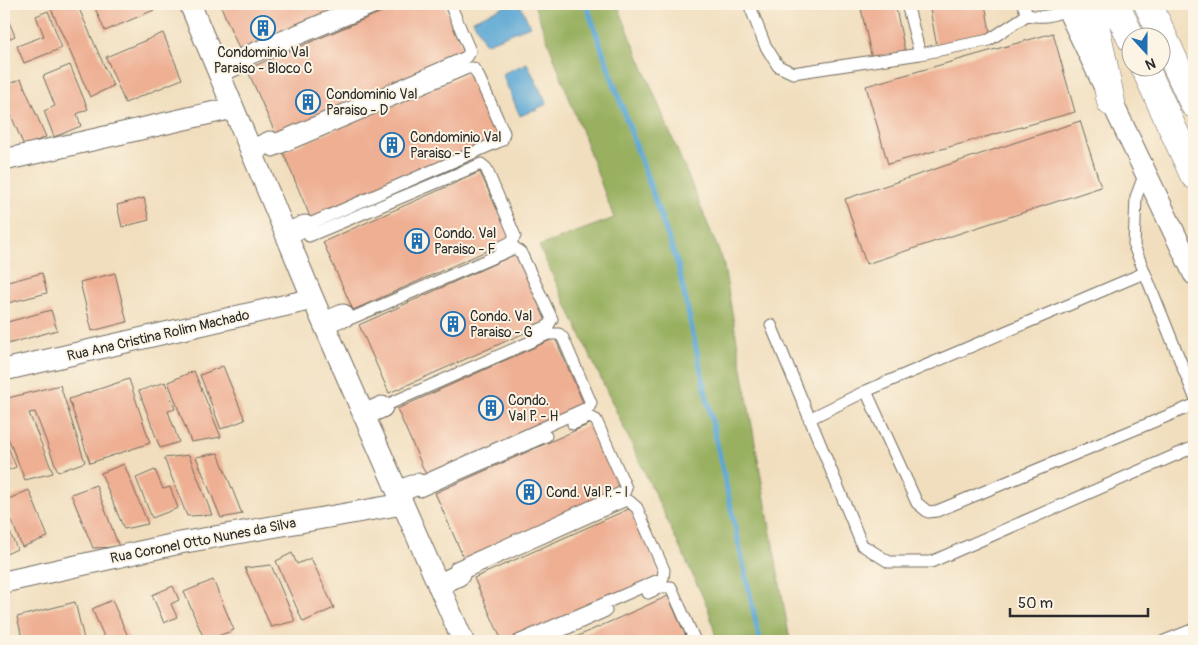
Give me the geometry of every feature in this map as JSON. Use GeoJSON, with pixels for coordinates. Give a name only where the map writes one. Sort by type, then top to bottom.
{"type":"FeatureCollection","features":[{"type":"Feature","properties":{"kind":"highway"},"geometry":{"type":"LineString","coordinates":[[1115,4],[1126,28]]}},
{"type":"Feature","properties":{"kind":"highway"},"geometry":{"type":"LineString","coordinates":[[1148,4],[1194,104]]}},
{"type":"Feature","properties":{"kind":"highway"},"geometry":{"type":"LineString","coordinates":[[1074,6],[1111,102]]}},
{"type":"Feature","properties":{"kind":"highway"},"geometry":{"type":"LineString","coordinates":[[1149,78],[1194,175]]}},
{"type":"Feature","properties":{"kind":"street"},"geometry":{"type":"LineString","coordinates":[[190,4],[226,65],[233,108],[262,150],[298,235],[313,299],[334,322],[372,407],[408,494],[437,581],[463,641]]}},
{"type":"Feature","properties":{"kind":"street"},"geometry":{"type":"LineString","coordinates":[[1111,102],[1194,274]]}},
{"type":"Feature","properties":{"kind":"street"},"geometry":{"type":"LineString","coordinates":[[4,160],[233,108]]}},
{"type":"Feature","properties":{"kind":"street","name":"Rua Ana Cristina Rolim Machado"},"geometry":{"type":"LineString","coordinates":[[4,370],[313,299]]}},
{"type":"Feature","properties":{"kind":"street","name":"Rua Coronel Otto Nunes da Silva"},"geometry":{"type":"LineString","coordinates":[[4,582],[408,494]]}},
{"type":"Feature","properties":{"kind":"street"},"geometry":{"type":"LineString","coordinates":[[437,581],[457,571]]}},
{"type":"Feature","properties":{"kind":"lane"},"geometry":{"type":"LineString","coordinates":[[226,65],[359,4]]}},
{"type":"Feature","properties":{"kind":"lane"},"geometry":{"type":"LineString","coordinates":[[226,65],[383,4]]}},
{"type":"Feature","properties":{"kind":"lane"},"geometry":{"type":"LineString","coordinates":[[262,150],[466,57],[470,51],[450,4]]}},
{"type":"Feature","properties":{"kind":"lane"},"geometry":{"type":"LineString","coordinates":[[748,4],[765,45],[778,66],[793,73],[920,54],[989,40],[1027,15],[1039,17],[1054,16],[1074,6]]}},
{"type":"Feature","properties":{"kind":"lane"},"geometry":{"type":"LineString","coordinates":[[907,4],[920,54]]}},
{"type":"Feature","properties":{"kind":"lane"},"geometry":{"type":"LineString","coordinates":[[1024,4],[1027,15]]}},
{"type":"Feature","properties":{"kind":"lane"},"geometry":{"type":"LineString","coordinates":[[262,150],[468,68],[473,68],[477,73],[504,133],[502,140],[498,142],[298,235]]}},
{"type":"Feature","properties":{"kind":"lane"},"geometry":{"type":"LineString","coordinates":[[298,235],[481,164],[486,168],[514,233],[515,236],[511,242],[334,322]]}},
{"type":"Feature","properties":{"kind":"lane"},"geometry":{"type":"LineString","coordinates":[[1145,173],[1136,197],[1134,246],[1194,395]]}},
{"type":"Feature","properties":{"kind":"lane"},"geometry":{"type":"LineString","coordinates":[[334,322],[515,248],[521,253],[552,319],[548,326],[372,407]]}},
{"type":"Feature","properties":{"kind":"lane"},"geometry":{"type":"LineString","coordinates":[[809,419],[866,391],[1144,273]]}},
{"type":"Feature","properties":{"kind":"lane"},"geometry":{"type":"LineString","coordinates":[[771,325],[862,545],[889,562],[930,562],[1194,447]]}},
{"type":"Feature","properties":{"kind":"lane"},"geometry":{"type":"LineString","coordinates":[[372,407],[548,334],[559,334],[563,338],[591,403],[589,407],[408,494]]}},
{"type":"Feature","properties":{"kind":"lane"},"geometry":{"type":"LineString","coordinates":[[866,391],[917,503],[928,512],[937,512],[1194,406]]}},
{"type":"Feature","properties":{"kind":"lane"},"geometry":{"type":"LineString","coordinates":[[408,494],[585,418],[593,417],[626,488],[625,491],[457,571]]}},
{"type":"Feature","properties":{"kind":"lane"},"geometry":{"type":"LineString","coordinates":[[457,571],[624,502],[629,501],[637,508],[664,570],[663,578],[518,641]]}},
{"type":"Feature","properties":{"kind":"lane"},"geometry":{"type":"LineString","coordinates":[[539,641],[667,586],[671,587],[674,591],[695,641]]}},
{"type":"Feature","properties":{"kind":"lane"},"geometry":{"type":"LineString","coordinates":[[1164,641],[1194,629]]}},
{"type":"Feature","properties":{"kind":"green space"},"geometry":{"type":"Polygon","coordinates":[[[534,4],[617,4],[723,261],[790,641],[717,641],[708,608],[539,246],[614,218],[534,4]]]}},
{"type":"Feature","properties":{"kind":"water"},"geometry":{"type":"Polygon","coordinates":[[[510,4],[520,4],[530,26],[485,44],[473,20],[510,4]]]}},
{"type":"Feature","properties":{"kind":"water"},"geometry":{"type":"Polygon","coordinates":[[[527,63],[547,104],[536,109],[537,111],[534,110],[520,116],[502,74],[527,63]]]}},
{"type":"Feature","properties":{"kind":"building"},"geometry":{"type":"Polygon","coordinates":[[[49,4],[77,4],[113,86],[90,97],[49,4]]]}},
{"type":"Feature","properties":{"kind":"building"},"geometry":{"type":"Polygon","coordinates":[[[93,4],[152,4],[154,10],[105,31],[93,4]]]}},
{"type":"Feature","properties":{"kind":"building","name":"Condominio Val Paraiso - Bloco C"},"geometry":{"type":"Polygon","coordinates":[[[220,4],[352,4],[240,51],[220,4]]]}},
{"type":"Feature","properties":{"kind":"building","name":"Condominio Val Paraiso - D"},"geometry":{"type":"Polygon","coordinates":[[[400,4],[444,4],[465,55],[276,135],[247,69],[400,4]]]}},
{"type":"Feature","properties":{"kind":"building"},"geometry":{"type":"Polygon","coordinates":[[[860,4],[895,4],[905,51],[872,59],[860,4]]]}},
{"type":"Feature","properties":{"kind":"building"},"geometry":{"type":"Polygon","coordinates":[[[929,4],[985,4],[991,37],[937,47],[929,4]]]}},
{"type":"Feature","properties":{"kind":"building"},"geometry":{"type":"Polygon","coordinates":[[[4,10],[15,36],[4,41],[4,10]]]}},
{"type":"Feature","properties":{"kind":"building"},"geometry":{"type":"Polygon","coordinates":[[[48,11],[62,48],[24,63],[17,46],[44,36],[36,16],[48,11]]]}},
{"type":"Feature","properties":{"kind":"building"},"geometry":{"type":"Polygon","coordinates":[[[163,33],[182,79],[125,103],[106,57],[163,33]]]}},
{"type":"Feature","properties":{"kind":"building"},"geometry":{"type":"Polygon","coordinates":[[[1053,33],[1075,112],[888,164],[866,86],[1053,33]]]}},
{"type":"Feature","properties":{"kind":"building"},"geometry":{"type":"Polygon","coordinates":[[[70,65],[88,109],[77,114],[81,126],[54,137],[44,111],[55,106],[43,76],[70,65]]]}},
{"type":"Feature","properties":{"kind":"building","name":"Condominio Val Paraiso - E"},"geometry":{"type":"Polygon","coordinates":[[[472,72],[501,138],[311,219],[283,152],[472,72]]]}},
{"type":"Feature","properties":{"kind":"building"},"geometry":{"type":"Polygon","coordinates":[[[21,79],[46,137],[24,146],[4,99],[4,86],[21,79]]]}},
{"type":"Feature","properties":{"kind":"building"},"geometry":{"type":"Polygon","coordinates":[[[1080,121],[1101,187],[866,264],[845,199],[1080,121]]]}},
{"type":"Feature","properties":{"kind":"building","name":"Condo. Val Paraiso - F"},"geometry":{"type":"Polygon","coordinates":[[[480,172],[511,240],[353,310],[323,242],[480,172]]]}},
{"type":"Feature","properties":{"kind":"building"},"geometry":{"type":"Polygon","coordinates":[[[144,198],[149,220],[122,227],[117,205],[144,198]]]}},
{"type":"Feature","properties":{"kind":"building","name":"Condo. Val Paraiso - G"},"geometry":{"type":"Polygon","coordinates":[[[516,254],[547,323],[389,393],[359,325],[516,254]]]}},
{"type":"Feature","properties":{"kind":"building"},"geometry":{"type":"Polygon","coordinates":[[[42,273],[47,293],[4,304],[4,283],[42,273]]]}},
{"type":"Feature","properties":{"kind":"building"},"geometry":{"type":"Polygon","coordinates":[[[115,273],[127,322],[92,331],[80,282],[115,273]]]}},
{"type":"Feature","properties":{"kind":"building"},"geometry":{"type":"Polygon","coordinates":[[[51,310],[57,330],[4,345],[4,323],[51,310]]]}},
{"type":"Feature","properties":{"kind":"building","name":"Condo. Val P. - H"},"geometry":{"type":"Polygon","coordinates":[[[555,338],[585,407],[427,477],[397,409],[555,338]]]}},
{"type":"Feature","properties":{"kind":"building"},"geometry":{"type":"Polygon","coordinates":[[[223,366],[245,420],[221,429],[200,375],[223,366]]]}},
{"type":"Feature","properties":{"kind":"building"},"geometry":{"type":"Polygon","coordinates":[[[194,371],[221,437],[191,442],[168,382],[194,371]]]}},
{"type":"Feature","properties":{"kind":"building"},"geometry":{"type":"Polygon","coordinates":[[[129,379],[150,443],[90,463],[69,399],[129,379]]]}},
{"type":"Feature","properties":{"kind":"building"},"geometry":{"type":"Polygon","coordinates":[[[165,382],[175,409],[168,411],[179,442],[160,448],[139,391],[165,382]]]}},
{"type":"Feature","properties":{"kind":"building"},"geometry":{"type":"Polygon","coordinates":[[[60,385],[85,462],[58,472],[35,412],[29,413],[53,473],[25,480],[4,428],[4,399],[60,385]]]}},
{"type":"Feature","properties":{"kind":"building","name":"Cond. Val P. - I"},"geometry":{"type":"Polygon","coordinates":[[[592,423],[622,491],[465,561],[435,493],[592,423]]]}},
{"type":"Feature","properties":{"kind":"building"},"geometry":{"type":"Polygon","coordinates":[[[4,437],[16,467],[4,472],[4,437]]]}},
{"type":"Feature","properties":{"kind":"building"},"geometry":{"type":"Polygon","coordinates":[[[218,453],[242,514],[221,518],[196,457],[218,453]]]}},
{"type":"Feature","properties":{"kind":"building"},"geometry":{"type":"Polygon","coordinates":[[[189,455],[212,515],[187,516],[164,458],[189,455]]]}},
{"type":"Feature","properties":{"kind":"building"},"geometry":{"type":"Polygon","coordinates":[[[124,464],[148,524],[124,529],[101,473],[124,464]]]}},
{"type":"Feature","properties":{"kind":"building"},"geometry":{"type":"Polygon","coordinates":[[[155,470],[163,489],[170,487],[178,508],[152,518],[136,478],[155,470]]]}},
{"type":"Feature","properties":{"kind":"building"},"geometry":{"type":"Polygon","coordinates":[[[96,485],[119,547],[93,548],[71,494],[96,485]]]}},
{"type":"Feature","properties":{"kind":"building"},"geometry":{"type":"Polygon","coordinates":[[[29,490],[48,537],[22,547],[4,501],[29,490]]]}},
{"type":"Feature","properties":{"kind":"building"},"geometry":{"type":"Polygon","coordinates":[[[631,508],[660,575],[512,641],[502,641],[474,578],[631,508]]]}},
{"type":"Feature","properties":{"kind":"building"},"geometry":{"type":"Polygon","coordinates":[[[4,519],[17,549],[4,555],[4,519]]]}},
{"type":"Feature","properties":{"kind":"building"},"geometry":{"type":"Polygon","coordinates":[[[292,553],[297,564],[311,558],[334,608],[303,622],[276,561],[292,553]]]}},
{"type":"Feature","properties":{"kind":"building"},"geometry":{"type":"Polygon","coordinates":[[[271,565],[295,621],[271,627],[245,568],[271,565]]]}},
{"type":"Feature","properties":{"kind":"building"},"geometry":{"type":"Polygon","coordinates":[[[213,580],[234,630],[205,641],[184,592],[213,580]]]}},
{"type":"Feature","properties":{"kind":"building"},"geometry":{"type":"Polygon","coordinates":[[[173,586],[179,600],[171,604],[177,617],[164,623],[152,595],[173,586]]]}},
{"type":"Feature","properties":{"kind":"building"},"geometry":{"type":"Polygon","coordinates":[[[668,596],[688,641],[567,641],[668,596]]]}},
{"type":"Feature","properties":{"kind":"building"},"geometry":{"type":"Polygon","coordinates":[[[112,600],[130,641],[106,641],[92,609],[112,600]]]}},
{"type":"Feature","properties":{"kind":"building"},"geometry":{"type":"Polygon","coordinates":[[[75,602],[84,639],[75,641],[23,641],[17,617],[75,602]]]}},
{"type":"Feature","properties":{"kind":"waterway"},"geometry":{"type":"LineString","coordinates":[[586,4],[678,265],[760,641]]}},
{"type":"Feature","properties":{"kind":"place","name":"Condominio Val Paraiso - Bloco C"},"geometry":{"type":"Point","coordinates":[263,28]}},
{"type":"Feature","properties":{"kind":"place","name":"Condominio Val Paraiso - D"},"geometry":{"type":"Point","coordinates":[308,102]}},
{"type":"Feature","properties":{"kind":"place","name":"Condominio Val Paraiso - E"},"geometry":{"type":"Point","coordinates":[392,145]}},
{"type":"Feature","properties":{"kind":"place","name":"Condo. Val Paraiso - F"},"geometry":{"type":"Point","coordinates":[417,241]}},
{"type":"Feature","properties":{"kind":"place","name":"Condo. Val Paraiso - G"},"geometry":{"type":"Point","coordinates":[453,324]}},
{"type":"Feature","properties":{"kind":"place","name":"Condo. Val P. - H"},"geometry":{"type":"Point","coordinates":[491,408]}},
{"type":"Feature","properties":{"kind":"place","name":"Cond. Val P. - I"},"geometry":{"type":"Point","coordinates":[529,492]}}]}
